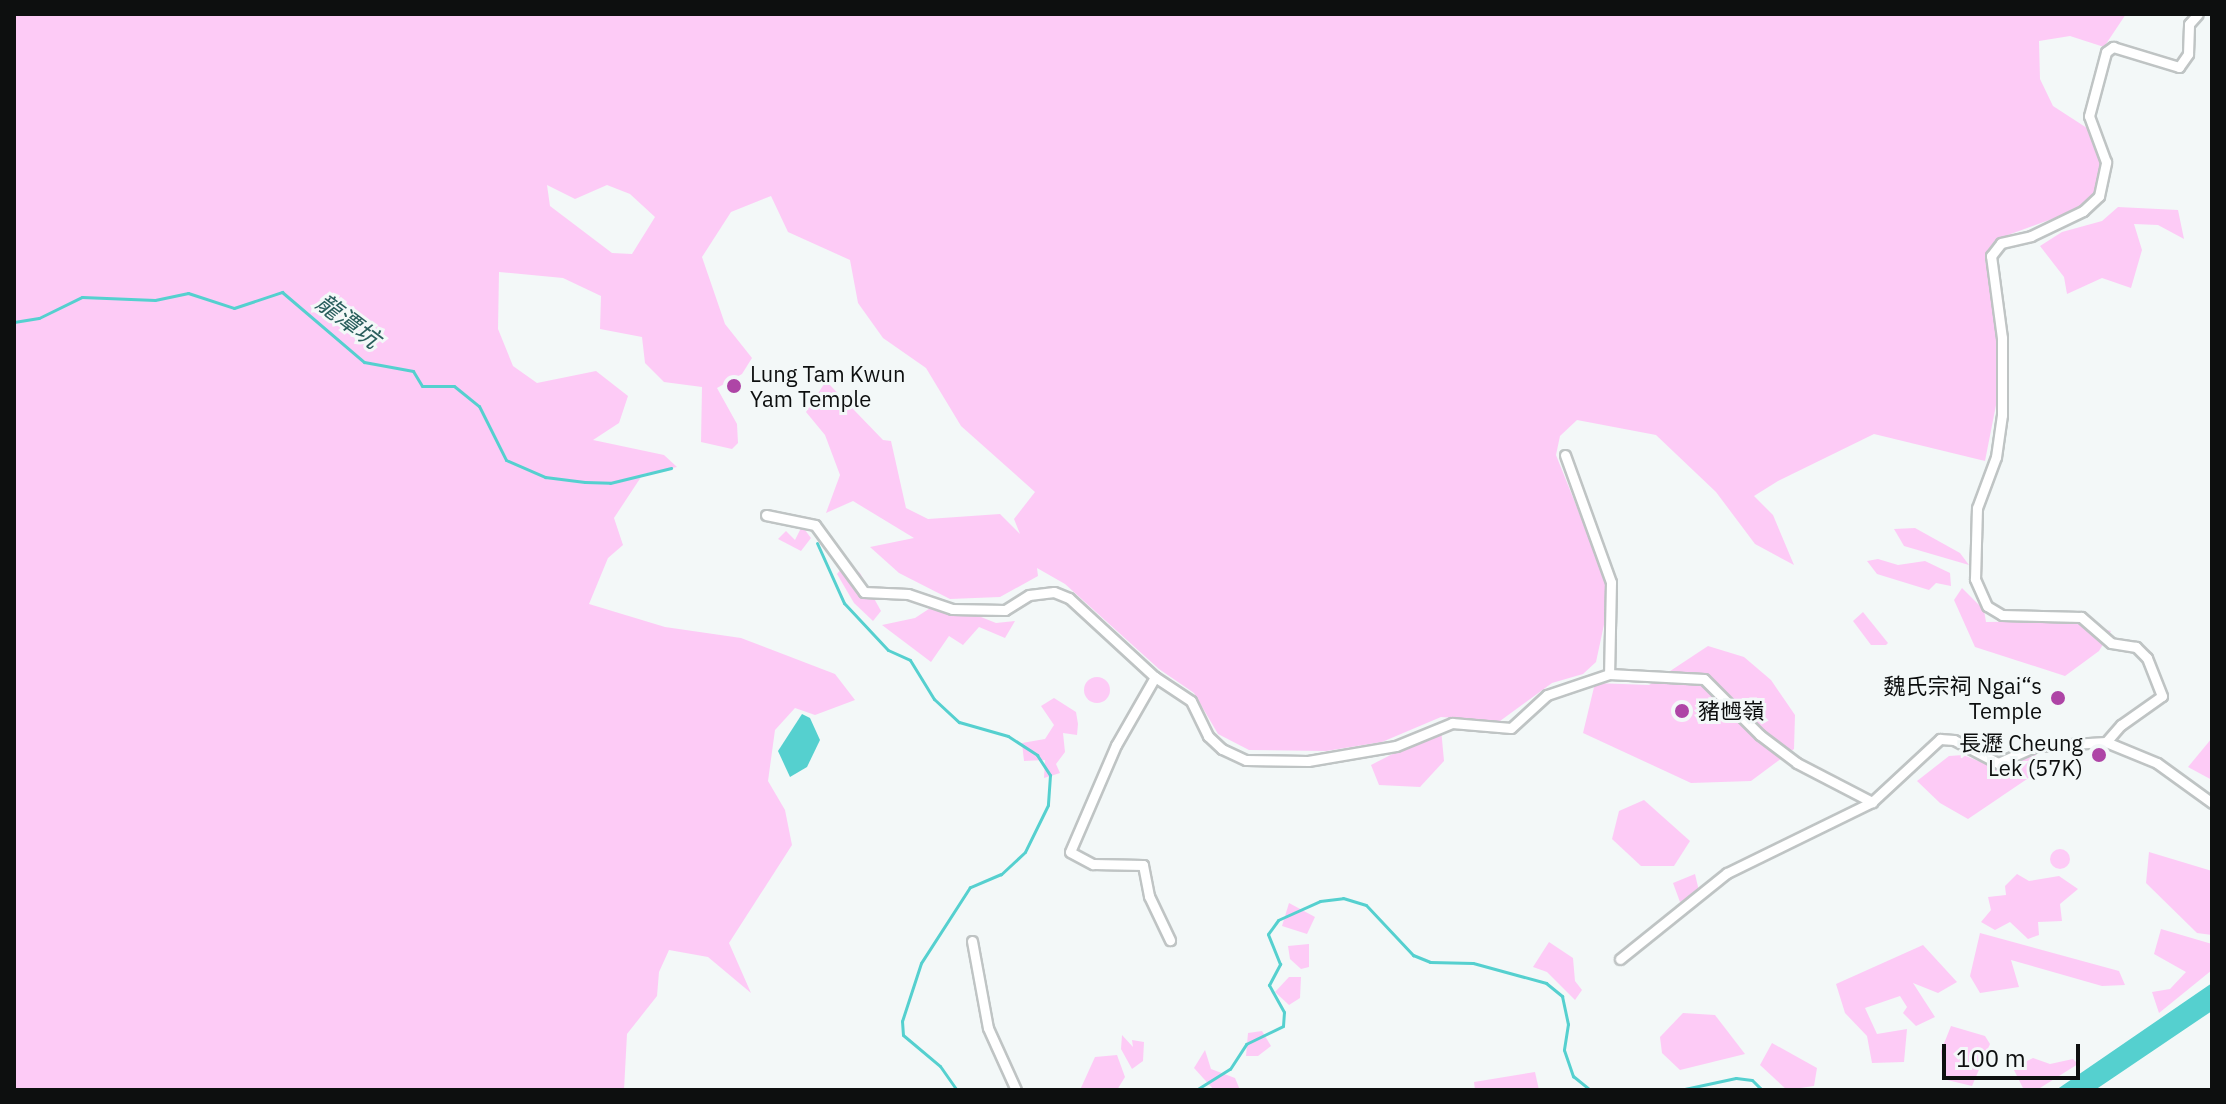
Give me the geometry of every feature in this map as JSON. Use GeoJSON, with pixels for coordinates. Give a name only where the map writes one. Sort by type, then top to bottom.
{"type":"FeatureCollection","features":[{"type":"Feature","properties":{"kind":"street"},"geometry":{"type":"LineString","coordinates":[[2106,742],[2121,725],[2162,696],[2147,658],[2136,647],[2111,643],[2081,617],[2002,615],[1987,606],[1975,579],[1977,508],[1996,457],[2002,415],[2002,338],[1991,256],[2001,243],[2060,224],[2099,196],[2106,162],[2089,116],[2106,52],[2113,47],[2179,67],[2188,54],[2189,24],[2198,14]]}},
{"type":"Feature","properties":{"kind":"street"},"geometry":{"type":"LineString","coordinates":[[1565,455],[1611,582],[1609,674]]}},
{"type":"Feature","properties":{"kind":"street"},"geometry":{"type":"LineString","coordinates":[[766,515],[815,525],[864,592],[908,594],[952,609],[992,610],[1005,610],[1029,595],[1062,595],[1155,677],[1191,701],[1208,736],[1222,749],[1246,760],[1308,761],[1396,746],[1452,723],[1511,728],[1547,695],[1609,674],[1704,679],[1760,735],[1797,763],[1872,802]]}},
{"type":"Feature","properties":{"kind":"street"},"geometry":{"type":"LineString","coordinates":[[1155,677],[1116,745],[1070,852],[1093,864],[1143,865],[1149,896],[1170,940]]}},
{"type":"Feature","properties":{"kind":"street"},"geometry":{"type":"LineString","coordinates":[[1620,959],[1727,873],[1872,802],[1940,739],[1954,740],[1998,763],[2036,746],[2106,742],[2157,763],[2212,803]]}},
{"type":"Feature","properties":{"kind":"street"},"geometry":{"type":"LineString","coordinates":[[972,941],[988,1028],[1016,1090]]}},
{"type":"Feature","properties":{"kind":"shaded area"},"geometry":{"type":"Polygon","coordinates":[[[14,14],[2126,14],[2104,47],[2070,36],[2039,41],[2040,79],[2053,106],[2090,130],[2106,162],[2095,196],[2071,212],[1997,239],[1989,248],[1985,260],[1996,311],[1998,395],[1985,461],[1874,434],[1778,481],[1754,496],[1773,515],[1794,565],[1755,544],[1716,492],[1656,435],[1577,420],[1560,436],[1556,455],[1606,580],[1605,620],[1596,662],[1583,674],[1552,683],[1500,721],[1441,717],[1382,742],[1326,751],[1249,750],[1218,734],[1194,693],[1159,669],[1065,584],[1037,568],[1038,576],[1000,597],[950,599],[899,573],[870,547],[914,538],[853,501],[826,513],[840,475],[825,435],[806,412],[826,381],[883,440],[891,441],[906,508],[928,519],[1000,514],[1020,534],[1014,519],[1035,492],[961,426],[926,368],[883,338],[858,303],[850,260],[788,232],[771,196],[731,212],[702,257],[725,324],[752,358],[742,374],[717,388],[737,424],[738,443],[732,449],[701,442],[702,387],[664,382],[645,363],[642,337],[600,329],[601,296],[563,278],[499,272],[498,329],[513,366],[537,383],[596,371],[628,396],[619,423],[593,440],[664,455],[677,467],[643,474],[614,518],[623,545],[608,558],[589,604],[665,627],[741,638],[835,674],[855,700],[815,715],[795,708],[775,730],[768,781],[785,810],[792,845],[729,943],[751,993],[708,957],[669,950],[659,972],[657,996],[627,1034],[624,1090],[14,1090],[14,14]],[[547,185],[550,206],[612,253],[632,254],[655,217],[630,194],[607,185],[575,199],[547,185]]]}},
{"type":"Feature","properties":{"kind":"shaded area"},"geometry":{"type":"Polygon","coordinates":[[[2118,207],[2178,210],[2184,239],[2158,225],[2134,224],[2142,250],[2131,288],[2102,278],[2067,294],[2064,277],[2040,246],[2062,232],[2102,221],[2118,207]]]}},
{"type":"Feature","properties":{"kind":"shaded area"},"geometry":{"type":"Polygon","coordinates":[[[802,526],[811,538],[801,551],[778,539],[786,531],[795,540],[802,526]]]}},
{"type":"Feature","properties":{"kind":"shaded area"},"geometry":{"type":"Polygon","coordinates":[[[1915,528],[1960,553],[1969,565],[1904,546],[1894,529],[1915,528]]]}},
{"type":"Feature","properties":{"kind":"shaded area"},"geometry":{"type":"Polygon","coordinates":[[[1878,559],[1898,565],[1925,561],[1950,573],[1951,586],[1936,583],[1929,590],[1877,574],[1867,561],[1878,559]]]}},
{"type":"Feature","properties":{"kind":"shaded area"},"geometry":{"type":"Polygon","coordinates":[[[847,562],[860,573],[881,611],[873,621],[854,603],[837,574],[847,562]]]}},
{"type":"Feature","properties":{"kind":"shaded area"},"geometry":{"type":"Polygon","coordinates":[[[1962,588],[1984,610],[1986,622],[2069,621],[2111,631],[2099,651],[2065,676],[1975,647],[1954,600],[1962,588]]]}},
{"type":"Feature","properties":{"kind":"shaded area"},"geometry":{"type":"Polygon","coordinates":[[[941,601],[996,623],[1015,621],[1005,638],[979,627],[963,645],[949,636],[931,662],[882,625],[915,618],[941,601]]]}},
{"type":"Feature","properties":{"kind":"shaded area"},"geometry":{"type":"Polygon","coordinates":[[[1863,612],[1888,643],[1886,645],[1871,645],[1853,621],[1863,612]]]}},
{"type":"Feature","properties":{"kind":"shaded area"},"geometry":{"type":"Polygon","coordinates":[[[1708,646],[1744,657],[1771,680],[1795,715],[1794,749],[1751,781],[1691,783],[1583,733],[1595,683],[1649,685],[1708,646]]]}},
{"type":"Feature","properties":{"kind":"shaded area"},"geometry":{"type":"Polygon","coordinates":[[[1909,676],[1916,679],[1919,686],[1916,693],[1909,696],[1902,693],[1899,686],[1902,679],[1909,676]]]}},
{"type":"Feature","properties":{"kind":"shaded area"},"geometry":{"type":"Polygon","coordinates":[[[1097,677],[1106,681],[1110,690],[1106,699],[1097,703],[1088,699],[1084,690],[1088,681],[1097,677]]]}},
{"type":"Feature","properties":{"kind":"shaded area"},"geometry":{"type":"Polygon","coordinates":[[[1054,698],[1076,712],[1077,735],[1063,733],[1065,752],[1056,764],[1060,773],[1044,778],[1045,760],[1024,761],[1022,743],[1045,739],[1054,725],[1041,706],[1054,698]]]}},
{"type":"Feature","properties":{"kind":"shaded area"},"geometry":{"type":"Polygon","coordinates":[[[1441,729],[1444,761],[1420,787],[1379,785],[1371,765],[1441,729]]]}},
{"type":"Feature","properties":{"kind":"shaded area"},"geometry":{"type":"Polygon","coordinates":[[[2212,738],[2212,780],[2188,767],[2212,738]]]}},
{"type":"Feature","properties":{"kind":"shaded area"},"geometry":{"type":"Polygon","coordinates":[[[2036,754],[2033,763],[2037,768],[2030,777],[1968,819],[1940,803],[1917,781],[1949,756],[1963,755],[1999,769],[2036,754]]]}},
{"type":"Feature","properties":{"kind":"shaded area"},"geometry":{"type":"Polygon","coordinates":[[[1644,800],[1690,841],[1674,866],[1641,866],[1612,839],[1619,811],[1644,800]]]}},
{"type":"Feature","properties":{"kind":"shaded area"},"geometry":{"type":"Polygon","coordinates":[[[2060,849],[2067,852],[2070,859],[2067,866],[2060,869],[2053,866],[2050,859],[2053,852],[2060,849]]]}},
{"type":"Feature","properties":{"kind":"shaded area"},"geometry":{"type":"Polygon","coordinates":[[[2149,852],[2212,871],[2212,935],[2197,933],[2146,883],[2149,852]]]}},
{"type":"Feature","properties":{"kind":"shaded area"},"geometry":{"type":"Polygon","coordinates":[[[1695,874],[1699,891],[1680,902],[1673,883],[1695,874]]]}},
{"type":"Feature","properties":{"kind":"shaded area"},"geometry":{"type":"Polygon","coordinates":[[[2017,874],[2029,881],[2059,876],[2078,889],[2060,904],[2062,921],[2038,922],[2039,935],[2028,939],[2010,922],[1995,930],[1981,922],[1991,910],[1988,897],[2006,895],[2005,886],[2017,874]]]}},
{"type":"Feature","properties":{"kind":"shaded area"},"geometry":{"type":"Polygon","coordinates":[[[1289,903],[1315,917],[1307,934],[1282,926],[1289,903]]]}},
{"type":"Feature","properties":{"kind":"shaded area"},"geometry":{"type":"Polygon","coordinates":[[[2161,929],[2212,944],[2212,970],[2159,1013],[2152,992],[2170,989],[2186,972],[2154,954],[2161,929]]]}},
{"type":"Feature","properties":{"kind":"shaded area"},"geometry":{"type":"Polygon","coordinates":[[[1980,933],[2119,971],[2125,985],[2102,986],[2011,960],[2019,987],[1980,993],[1970,976],[1980,933]]]}},
{"type":"Feature","properties":{"kind":"shaded area"},"geometry":{"type":"Polygon","coordinates":[[[1549,942],[1573,958],[1575,981],[1582,990],[1575,1000],[1547,972],[1533,967],[1549,942]]]}},
{"type":"Feature","properties":{"kind":"shaded area"},"geometry":{"type":"Polygon","coordinates":[[[1309,944],[1309,967],[1301,969],[1290,959],[1288,946],[1309,944]]]}},
{"type":"Feature","properties":{"kind":"shaded area"},"geometry":{"type":"Polygon","coordinates":[[[1923,945],[1957,982],[1938,993],[1913,983],[1935,1017],[1916,1026],[1903,1013],[1907,1007],[1900,996],[1865,1008],[1877,1034],[1907,1029],[1904,1062],[1872,1063],[1867,1036],[1845,1013],[1836,984],[1923,945]]]}},
{"type":"Feature","properties":{"kind":"shaded area"},"geometry":{"type":"Polygon","coordinates":[[[1289,977],[1301,977],[1300,998],[1289,1005],[1275,992],[1289,977]]]}},
{"type":"Feature","properties":{"kind":"shaded area"},"geometry":{"type":"Polygon","coordinates":[[[1683,1013],[1715,1015],[1745,1054],[1680,1070],[1662,1053],[1660,1037],[1683,1013]]]}},
{"type":"Feature","properties":{"kind":"shaded area"},"geometry":{"type":"Polygon","coordinates":[[[1951,1026],[1985,1036],[1990,1044],[1972,1086],[1943,1079],[1941,1051],[1951,1026]]]}},
{"type":"Feature","properties":{"kind":"shaded area"},"geometry":{"type":"Polygon","coordinates":[[[1262,1031],[1271,1046],[1258,1056],[1246,1056],[1248,1033],[1262,1031]]]}},
{"type":"Feature","properties":{"kind":"shaded area"},"geometry":{"type":"Polygon","coordinates":[[[1122,1035],[1133,1047],[1132,1040],[1144,1042],[1143,1061],[1132,1069],[1121,1049],[1122,1035]]]}},
{"type":"Feature","properties":{"kind":"shaded area"},"geometry":{"type":"Polygon","coordinates":[[[1772,1043],[1817,1068],[1814,1086],[1787,1090],[1760,1065],[1772,1043]]]}},
{"type":"Feature","properties":{"kind":"shaded area"},"geometry":{"type":"Polygon","coordinates":[[[1205,1050],[1211,1069],[1235,1078],[1240,1090],[1214,1090],[1194,1068],[1205,1050]]]}},
{"type":"Feature","properties":{"kind":"shaded area"},"geometry":{"type":"Polygon","coordinates":[[[1117,1055],[1125,1077],[1117,1090],[1080,1090],[1095,1057],[1117,1055]]]}},
{"type":"Feature","properties":{"kind":"shaded area"},"geometry":{"type":"Polygon","coordinates":[[[2033,1058],[2050,1064],[2073,1059],[2078,1064],[2040,1088],[2024,1090],[2013,1068],[2033,1058]]]}},
{"type":"Feature","properties":{"kind":"shaded area"},"geometry":{"type":"Polygon","coordinates":[[[1535,1072],[1539,1090],[1475,1090],[1474,1082],[1535,1072]]]}},
{"type":"Feature","properties":{"kind":"water"},"geometry":{"type":"Polygon","coordinates":[[[802,714],[810,718],[820,740],[807,767],[790,777],[778,751],[802,714]]]}},
{"type":"Feature","properties":{"kind":"water"},"geometry":{"type":"Polygon","coordinates":[[[2212,983],[2212,1011],[2095,1090],[2056,1090],[2212,983]]]}},
{"type":"Feature","properties":{"kind":"waterway","name":"龍潭坑"},"geometry":{"type":"LineString","coordinates":[[14,322],[39,318],[82,297],[155,300],[188,293],[234,308],[282,292],[364,362],[413,371],[422,386],[454,386],[479,406],[506,460],[545,477],[585,482],[610,483],[671,468]]}},
{"type":"Feature","properties":{"kind":"waterway"},"geometry":{"type":"LineString","coordinates":[[817,543],[844,603],[888,650],[910,660],[934,699],[959,722],[1008,736],[1037,755],[1050,775],[1048,805],[1025,852],[1001,874],[970,887],[921,963],[902,1021],[903,1035],[940,1066],[957,1090]]}},
{"type":"Feature","properties":{"kind":"waterway"},"geometry":{"type":"LineString","coordinates":[[1196,1090],[1230,1069],[1246,1044],[1283,1026],[1284,1012],[1269,985],[1280,964],[1268,934],[1278,920],[1320,901],[1343,898],[1366,905],[1413,955],[1430,962],[1473,963],[1546,983],[1562,996],[1568,1024],[1564,1050],[1573,1076],[1590,1090]]}},
{"type":"Feature","properties":{"kind":"waterway"},"geometry":{"type":"LineString","coordinates":[[1680,1090],[1736,1078],[1752,1080],[1762,1090]]}},
{"type":"Feature","properties":{"kind":"place","name":"Lung Tam Kwun Yam Temple"},"geometry":{"type":"Point","coordinates":[734,386]}},
{"type":"Feature","properties":{"kind":"place","name":"魏氏宗祠 Ngai“s Temple"},"geometry":{"type":"Point","coordinates":[2058,698]}},
{"type":"Feature","properties":{"kind":"place","name":"豬乸嶺"},"geometry":{"type":"Point","coordinates":[1682,711]}},
{"type":"Feature","properties":{"kind":"place","name":"長瀝 Cheung Lek (57K)"},"geometry":{"type":"Point","coordinates":[2099,755]}}]}
